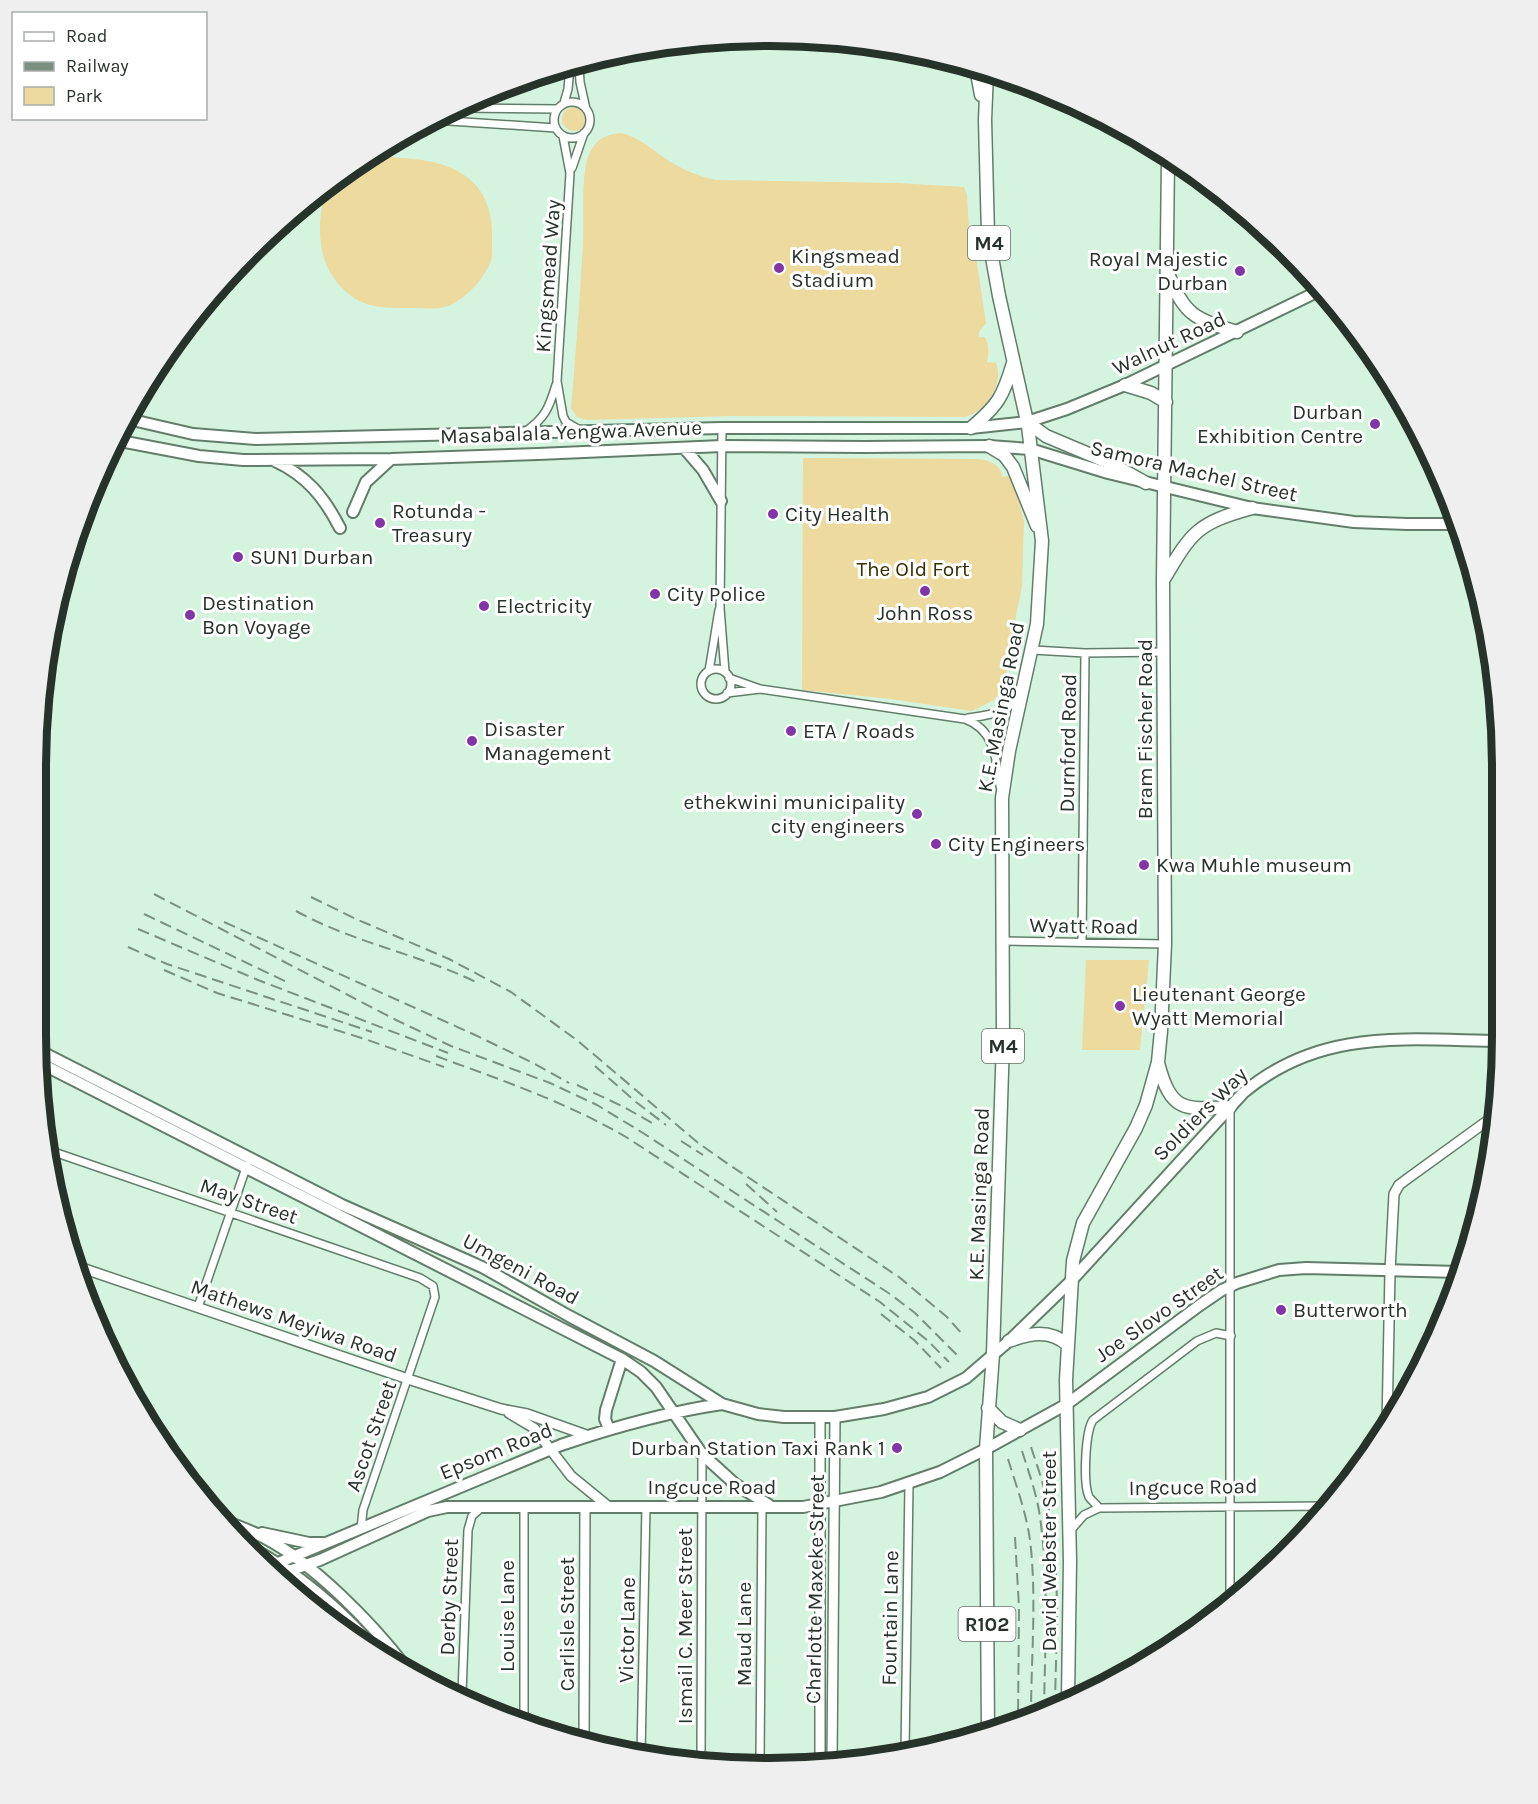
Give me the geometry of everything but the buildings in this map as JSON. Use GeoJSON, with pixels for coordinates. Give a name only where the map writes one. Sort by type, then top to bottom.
{"type":"FeatureCollection","features":[{"type":"Feature","properties":{"kind":"highway"},"geometry":{"type":"LineString","coordinates":[[978,78],[985,120]]}},
{"type":"Feature","properties":{"kind":"highway","name":"K.E. Masinga Road"},"geometry":{"type":"LineString","coordinates":[[987,81],[985,120],[989,243],[1027,422],[1041,535],[1040,596],[1033,650],[1009,751],[1002,798],[1003,1040],[993,1354]]}},
{"type":"Feature","properties":{"kind":"highway","name":"Bram Fischer Road"},"geometry":{"type":"LineString","coordinates":[[1068,1345],[1073,1262],[1083,1223],[1140,1120],[1158,1062],[1165,944],[1163,581],[1168,167]]}},
{"type":"Feature","properties":{"kind":"highway"},"geometry":{"type":"LineString","coordinates":[[1166,269],[1176,294],[1192,315],[1200,320],[1237,332]]}},
{"type":"Feature","properties":{"kind":"highway"},"geometry":{"type":"LineString","coordinates":[[971,428],[989,412],[1001,397],[1013,363]]}},
{"type":"Feature","properties":{"kind":"highway"},"geometry":{"type":"LineString","coordinates":[[1125,385],[1151,393],[1166,402]]}},
{"type":"Feature","properties":{"kind":"highway"},"geometry":{"type":"LineString","coordinates":[[1027,422],[1046,436],[1110,463],[1146,483]]}},
{"type":"Feature","properties":{"kind":"highway"},"geometry":{"type":"LineString","coordinates":[[989,446],[1004,455],[1013,467],[1041,535]]}},
{"type":"Feature","properties":{"kind":"highway"},"geometry":{"type":"LineString","coordinates":[[1163,581],[1180,552],[1200,528],[1225,516],[1252,508]]}},
{"type":"Feature","properties":{"kind":"highway"},"geometry":{"type":"LineString","coordinates":[[1158,1062],[1167,1089],[1174,1100],[1182,1106],[1198,1109],[1230,1107]]}},
{"type":"Feature","properties":{"kind":"highway"},"geometry":{"type":"LineString","coordinates":[[1009,1341],[1024,1335],[1040,1333],[1060,1338],[1068,1345],[1067,1404]]}},
{"type":"Feature","properties":{"kind":"highway","name":"R102"},"geometry":{"type":"LineString","coordinates":[[988,1723],[986,1449],[993,1354]]}},
{"type":"Feature","properties":{"kind":"highway","name":"David Webster Street"},"geometry":{"type":"LineString","coordinates":[[1067,1404],[1070,1531],[1068,1693]]}},
{"type":"Feature","properties":{"kind":"highway"},"geometry":{"type":"LineString","coordinates":[[988,1408],[1002,1422],[1020,1430]]}},
{"type":"Feature","properties":{"kind":"main road","name":"Walnut Road"},"geometry":{"type":"LineString","coordinates":[[1027,422],[1067,409],[1125,385],[1313,294]]}},
{"type":"Feature","properties":{"kind":"main road","name":"Masabalala Yengwa Avenue"},"geometry":{"type":"LineString","coordinates":[[136,421],[193,434],[256,439],[722,428],[971,428],[1027,422]]}},
{"type":"Feature","properties":{"kind":"main road","name":"Masabalala Yengwa Avenue"},"geometry":{"type":"LineString","coordinates":[[125,442],[198,456],[243,460],[391,459],[722,446],[989,446],[1030,449]]}},
{"type":"Feature","properties":{"kind":"main road"},"geometry":{"type":"LineString","coordinates":[[684,448],[704,470],[721,501]]}},
{"type":"Feature","properties":{"kind":"main road","name":"Samora Machel Street"},"geometry":{"type":"LineString","coordinates":[[1030,449],[1146,483],[1252,508],[1354,522],[1448,524]]}},
{"type":"Feature","properties":{"kind":"main road"},"geometry":{"type":"LineString","coordinates":[[272,459],[300,474],[312,485],[330,508],[340,528]]}},
{"type":"Feature","properties":{"kind":"main road"},"geometry":{"type":"LineString","coordinates":[[353,512],[366,482],[391,459]]}},
{"type":"Feature","properties":{"kind":"main road","name":"Soldiers Way"},"geometry":{"type":"LineString","coordinates":[[993,1354],[1071,1281],[1243,1093],[1272,1071],[1304,1056],[1337,1046],[1376,1040],[1492,1041]]}},
{"type":"Feature","properties":{"kind":"main road","name":"Umgeni Road"},"geometry":{"type":"LineString","coordinates":[[47,1055],[247,1163]]}},
{"type":"Feature","properties":{"kind":"main road","name":"Umgeni Road"},"geometry":{"type":"LineString","coordinates":[[47,1067],[283,1181],[306,1193],[337,1216],[474,1282],[622,1359],[648,1378],[702,1454],[735,1484],[767,1507]]}},
{"type":"Feature","properties":{"kind":"main road","name":"Umgeni Road"},"geometry":{"type":"LineString","coordinates":[[306,1193],[342,1205],[482,1267],[569,1317],[654,1361],[722,1404],[758,1414],[835,1417],[884,1409],[934,1395],[966,1378],[993,1354]]}},
{"type":"Feature","properties":{"kind":"main road"},"geometry":{"type":"LineString","coordinates":[[337,1216],[342,1205]]}},
{"type":"Feature","properties":{"kind":"main road"},"geometry":{"type":"LineString","coordinates":[[474,1282],[482,1267]]}},
{"type":"Feature","properties":{"kind":"main road","name":"Joe Slovo Street"},"geometry":{"type":"LineString","coordinates":[[1067,1404],[1200,1305],[1231,1286],[1271,1271],[1288,1269],[1451,1272]]}},
{"type":"Feature","properties":{"kind":"main road"},"geometry":{"type":"LineString","coordinates":[[609,1429],[605,1419],[606,1410],[622,1359]]}},
{"type":"Feature","properties":{"kind":"main road","name":"Epsom Road"},"geometry":{"type":"LineString","coordinates":[[281,1567],[294,1557],[551,1449],[609,1429],[722,1404]]}},
{"type":"Feature","properties":{"kind":"main road"},"geometry":{"type":"LineString","coordinates":[[1020,1430],[1067,1404]]}},
{"type":"Feature","properties":{"kind":"main road","name":"Ingcuce Road"},"geometry":{"type":"LineString","coordinates":[[428,1511],[447,1507],[702,1505],[767,1507],[821,1504],[909,1484],[940,1472],[1020,1430]]}},
{"type":"Feature","properties":{"kind":"main road","name":"Epsom Road"},"geometry":{"type":"LineString","coordinates":[[282,1568],[305,1566],[428,1511]]}},
{"type":"Feature","properties":{"kind":"main road"},"geometry":{"type":"LineString","coordinates":[[240,1526],[266,1539],[305,1566],[367,1622],[392,1651]]}},
{"type":"Feature","properties":{"kind":"main road"},"geometry":{"type":"LineString","coordinates":[[247,1529],[309,1543],[326,1544]]}},
{"type":"Feature","properties":{"kind":"main road"},"geometry":{"type":"LineString","coordinates":[[291,1576],[334,1608],[347,1621]]}},
{"type":"Feature","properties":{"kind":"street"},"geometry":{"type":"LineString","coordinates":[[579,72],[589,123],[585,131],[578,136],[563,135],[556,128],[554,118],[557,109],[564,104],[575,102],[586,109]]}},
{"type":"Feature","properties":{"kind":"street"},"geometry":{"type":"LineString","coordinates":[[564,104],[569,75]]}},
{"type":"Feature","properties":{"kind":"street"},"geometry":{"type":"LineString","coordinates":[[477,108],[557,109]]}},
{"type":"Feature","properties":{"kind":"street"},"geometry":{"type":"LineString","coordinates":[[449,121],[556,128]]}},
{"type":"Feature","properties":{"kind":"street","name":"Kingsmead Way"},"geometry":{"type":"LineString","coordinates":[[570,173],[585,131]]}},
{"type":"Feature","properties":{"kind":"street","name":"Kingsmead Way"},"geometry":{"type":"LineString","coordinates":[[563,135],[570,173],[557,381],[566,422],[583,432]]}},
{"type":"Feature","properties":{"kind":"street","name":"Kingsmead Way"},"geometry":{"type":"LineString","coordinates":[[523,433],[544,416],[550,406],[557,381]]}},
{"type":"Feature","properties":{"kind":"street"},"geometry":{"type":"LineString","coordinates":[[722,428],[720,608],[730,686],[727,693]]}},
{"type":"Feature","properties":{"kind":"street"},"geometry":{"type":"LineString","coordinates":[[709,671],[720,608]]}},
{"type":"Feature","properties":{"kind":"street"},"geometry":{"type":"LineString","coordinates":[[1033,650],[1085,653],[1165,652]]}},
{"type":"Feature","properties":{"kind":"street","name":"Durnford Road"},"geometry":{"type":"LineString","coordinates":[[1082,942],[1085,653]]}},
{"type":"Feature","properties":{"kind":"street"},"geometry":{"type":"LineString","coordinates":[[760,689],[727,693],[715,699],[704,693],[701,682],[709,671],[717,669],[760,689],[965,718],[998,713],[1015,702],[1024,691]]}},
{"type":"Feature","properties":{"kind":"street"},"geometry":{"type":"LineString","coordinates":[[965,718],[981,727],[991,740],[1002,798]]}},
{"type":"Feature","properties":{"kind":"street","name":"Wyatt Road"},"geometry":{"type":"LineString","coordinates":[[1004,941],[1165,944]]}},
{"type":"Feature","properties":{"kind":"street"},"geometry":{"type":"LineString","coordinates":[[1230,1107],[1230,1590]]}},
{"type":"Feature","properties":{"kind":"street"},"geometry":{"type":"LineString","coordinates":[[1387,1408],[1394,1194],[1399,1185],[1486,1122]]}},
{"type":"Feature","properties":{"kind":"street","name":"May Street"},"geometry":{"type":"LineString","coordinates":[[57,1153],[420,1278],[434,1286]]}},
{"type":"Feature","properties":{"kind":"street"},"geometry":{"type":"LineString","coordinates":[[198,1307],[247,1163]]}},
{"type":"Feature","properties":{"kind":"street","name":"Mathews Meyiwa Road"},"geometry":{"type":"LineString","coordinates":[[86,1269],[408,1379],[501,1409],[527,1414],[589,1436]]}},
{"type":"Feature","properties":{"kind":"street","name":"Ascot Street"},"geometry":{"type":"LineString","coordinates":[[361,1529],[363,1510],[435,1297],[434,1286]]}},
{"type":"Feature","properties":{"kind":"street"},"geometry":{"type":"LineString","coordinates":[[1100,1508],[1088,1495],[1087,1485],[1088,1434],[1093,1420],[1197,1341],[1216,1333],[1231,1336]]}},
{"type":"Feature","properties":{"kind":"street","name":"Mathews Meyiwa Road"},"geometry":{"type":"LineString","coordinates":[[501,1409],[534,1428],[571,1476],[609,1507]]}},
{"type":"Feature","properties":{"kind":"street","name":"Charlotte Maxeke Street"},"geometry":{"type":"LineString","coordinates":[[820,1417],[820,1756]]}},
{"type":"Feature","properties":{"kind":"street","name":"Charlotte Maxeke Street"},"geometry":{"type":"LineString","coordinates":[[832,1754],[835,1417]]}},
{"type":"Feature","properties":{"kind":"street","name":"Ismail C. Meer Street"},"geometry":{"type":"LineString","coordinates":[[701,1754],[702,1454]]}},
{"type":"Feature","properties":{"kind":"street","name":"Fountain Lane"},"geometry":{"type":"LineString","coordinates":[[905,1745],[909,1484]]}},
{"type":"Feature","properties":{"kind":"street","name":"Victor Lane"},"geometry":{"type":"LineString","coordinates":[[641,1746],[646,1506]]}},
{"type":"Feature","properties":{"kind":"street","name":"Ingcuce Road"},"geometry":{"type":"LineString","coordinates":[[1070,1531],[1084,1515],[1100,1508],[1316,1506]]}},
{"type":"Feature","properties":{"kind":"street","name":"Derby Street"},"geometry":{"type":"LineString","coordinates":[[462,1689],[468,1530],[472,1516],[482,1507]]}},
{"type":"Feature","properties":{"kind":"street","name":"Carlisle Street"},"geometry":{"type":"LineString","coordinates":[[584,1733],[585,1507]]}},
{"type":"Feature","properties":{"kind":"street","name":"Maud Lane"},"geometry":{"type":"LineString","coordinates":[[760,1758],[767,1507]]}},
{"type":"Feature","properties":{"kind":"street","name":"Louise Lane"},"geometry":{"type":"LineString","coordinates":[[524,1508],[524,1714]]}},
{"type":"Feature","properties":{"kind":"street"},"geometry":{"type":"LineString","coordinates":[[820,1604],[833,1604]]}},
{"type":"Feature","properties":{"kind":"street"},"geometry":{"type":"LineString","coordinates":[[820,1683],[832,1682]]}},
{"type":"Feature","properties":{"kind":"green space"},"geometry":{"type":"Polygon","coordinates":[[[574,107],[579,108],[585,114],[585,124],[579,130],[574,131],[569,130],[563,124],[562,119],[563,114],[569,108],[574,107]]]}},
{"type":"Feature","properties":{"kind":"green space","name":"Kingsmead Stadium"},"geometry":{"type":"Polygon","coordinates":[[[621,133],[638,140],[682,168],[702,177],[716,180],[898,183],[964,187],[967,195],[969,230],[972,230],[986,323],[979,332],[979,337],[985,337],[988,349],[987,362],[996,363],[998,371],[996,388],[987,403],[965,417],[734,416],[587,420],[577,417],[571,408],[582,263],[586,162],[598,141],[606,136],[621,133]]]}},
{"type":"Feature","properties":{"kind":"green space"},"geometry":{"type":"Polygon","coordinates":[[[384,158],[428,161],[447,166],[472,181],[484,196],[491,223],[491,261],[477,284],[451,305],[440,308],[390,308],[361,302],[337,283],[326,265],[320,234],[324,201],[384,158]]]}},
{"type":"Feature","properties":{"kind":"green space","name":"The Old Fort"},"geometry":{"type":"Polygon","coordinates":[[[803,458],[979,459],[994,464],[1003,477],[1013,475],[1024,522],[1022,587],[1003,688],[994,700],[972,711],[891,699],[802,690],[803,458]]]}},
{"type":"Feature","properties":{"kind":"green space"},"geometry":{"type":"Polygon","coordinates":[[[1086,960],[1149,960],[1140,1050],[1082,1050],[1086,960]]]}},
{"type":"Feature","properties":{"kind":"railway"},"geometry":{"type":"LineString","coordinates":[[154,894],[396,1020],[451,1046],[550,1083],[597,1105],[890,1294],[915,1313],[957,1355]]}},
{"type":"Feature","properties":{"kind":"railway"},"geometry":{"type":"LineString","coordinates":[[311,897],[449,959],[511,992],[578,1041],[697,1142],[899,1277],[947,1317],[963,1335]]}},
{"type":"Feature","properties":{"kind":"railway"},"geometry":{"type":"LineString","coordinates":[[296,911],[341,932],[433,964],[478,983]]}},
{"type":"Feature","properties":{"kind":"railway"},"geometry":{"type":"LineString","coordinates":[[144,914],[289,983]]}},
{"type":"Feature","properties":{"kind":"railway"},"geometry":{"type":"LineString","coordinates":[[224,922],[473,1034],[569,1083]]}},
{"type":"Feature","properties":{"kind":"railway"},"geometry":{"type":"LineString","coordinates":[[138,929],[258,980],[448,1053]]}},
{"type":"Feature","properties":{"kind":"railway"},"geometry":{"type":"LineString","coordinates":[[128,947],[167,964],[372,1032]]}},
{"type":"Feature","properties":{"kind":"railway"},"geometry":{"type":"LineString","coordinates":[[164,970],[217,993],[365,1039],[444,1067]]}},
{"type":"Feature","properties":{"kind":"railway"},"geometry":{"type":"LineString","coordinates":[[436,1056],[557,1102],[626,1137],[880,1302],[927,1340],[949,1362]]}},
{"type":"Feature","properties":{"kind":"railway"},"geometry":{"type":"LineString","coordinates":[[595,1066],[666,1125]]}},
{"type":"Feature","properties":{"kind":"railway"},"geometry":{"type":"LineString","coordinates":[[577,1085],[652,1123]]}},
{"type":"Feature","properties":{"kind":"railway"},"geometry":{"type":"LineString","coordinates":[[681,1141],[703,1155]]}},
{"type":"Feature","properties":{"kind":"railway"},"geometry":{"type":"LineString","coordinates":[[746,1184],[777,1212]]}},
{"type":"Feature","properties":{"kind":"railway"},"geometry":{"type":"LineString","coordinates":[[881,1314],[914,1340],[941,1368]]}},
{"type":"Feature","properties":{"kind":"railway"},"geometry":{"type":"LineString","coordinates":[[1031,1447],[1041,1478],[1053,1534],[1057,1607],[1055,1698]]}},
{"type":"Feature","properties":{"kind":"railway"},"geometry":{"type":"LineString","coordinates":[[1022,1451],[1037,1500],[1043,1541],[1046,1613],[1044,1703]]}},
{"type":"Feature","properties":{"kind":"railway"},"geometry":{"type":"LineString","coordinates":[[1008,1459],[1030,1540],[1033,1606],[1031,1708]]}},
{"type":"Feature","properties":{"kind":"railway"},"geometry":{"type":"LineString","coordinates":[[1015,1537],[1019,1607],[1018,1713]]}},
{"type":"Feature","properties":{"kind":"place","name":"Kingsmead Stadium"},"geometry":{"type":"Point","coordinates":[779,268]}},
{"type":"Feature","properties":{"kind":"place","name":"Royal Majestic Durban"},"geometry":{"type":"Point","coordinates":[1240,271]}},
{"type":"Feature","properties":{"kind":"place","name":"Durban Exhibition Centre"},"geometry":{"type":"Point","coordinates":[1375,424]}},
{"type":"Feature","properties":{"kind":"place","name":"City Health"},"geometry":{"type":"Point","coordinates":[773,514]}},
{"type":"Feature","properties":{"kind":"place","name":"Rotunda - Treasury"},"geometry":{"type":"Point","coordinates":[380,523]}},
{"type":"Feature","properties":{"kind":"place","name":"SUN1 Durban"},"geometry":{"type":"Point","coordinates":[238,557]}},
{"type":"Feature","properties":{"kind":"place","name":"John Ross"},"geometry":{"type":"Point","coordinates":[925,591]}},
{"type":"Feature","properties":{"kind":"place","name":"City Police"},"geometry":{"type":"Point","coordinates":[655,594]}},
{"type":"Feature","properties":{"kind":"place","name":"Electricity"},"geometry":{"type":"Point","coordinates":[484,606]}},
{"type":"Feature","properties":{"kind":"place","name":"Destination Bon Voyage"},"geometry":{"type":"Point","coordinates":[190,615]}},
{"type":"Feature","properties":{"kind":"place","name":"ETA / Roads"},"geometry":{"type":"Point","coordinates":[791,731]}},
{"type":"Feature","properties":{"kind":"place","name":"Disaster Management"},"geometry":{"type":"Point","coordinates":[472,741]}},
{"type":"Feature","properties":{"kind":"place","name":"ethekwini municipality city engineers"},"geometry":{"type":"Point","coordinates":[917,814]}},
{"type":"Feature","properties":{"kind":"place","name":"City Engineers"},"geometry":{"type":"Point","coordinates":[936,844]}},
{"type":"Feature","properties":{"kind":"place","name":"Kwa Muhle museum"},"geometry":{"type":"Point","coordinates":[1144,865]}},
{"type":"Feature","properties":{"kind":"place","name":"Lieutenant George Wyatt Memorial"},"geometry":{"type":"Point","coordinates":[1120,1006]}},
{"type":"Feature","properties":{"kind":"place","name":"Butterworth"},"geometry":{"type":"Point","coordinates":[1281,1310]}},
{"type":"Feature","properties":{"kind":"place","name":"Durban Station Taxi Rank 1"},"geometry":{"type":"Point","coordinates":[897,1448]}}]}
